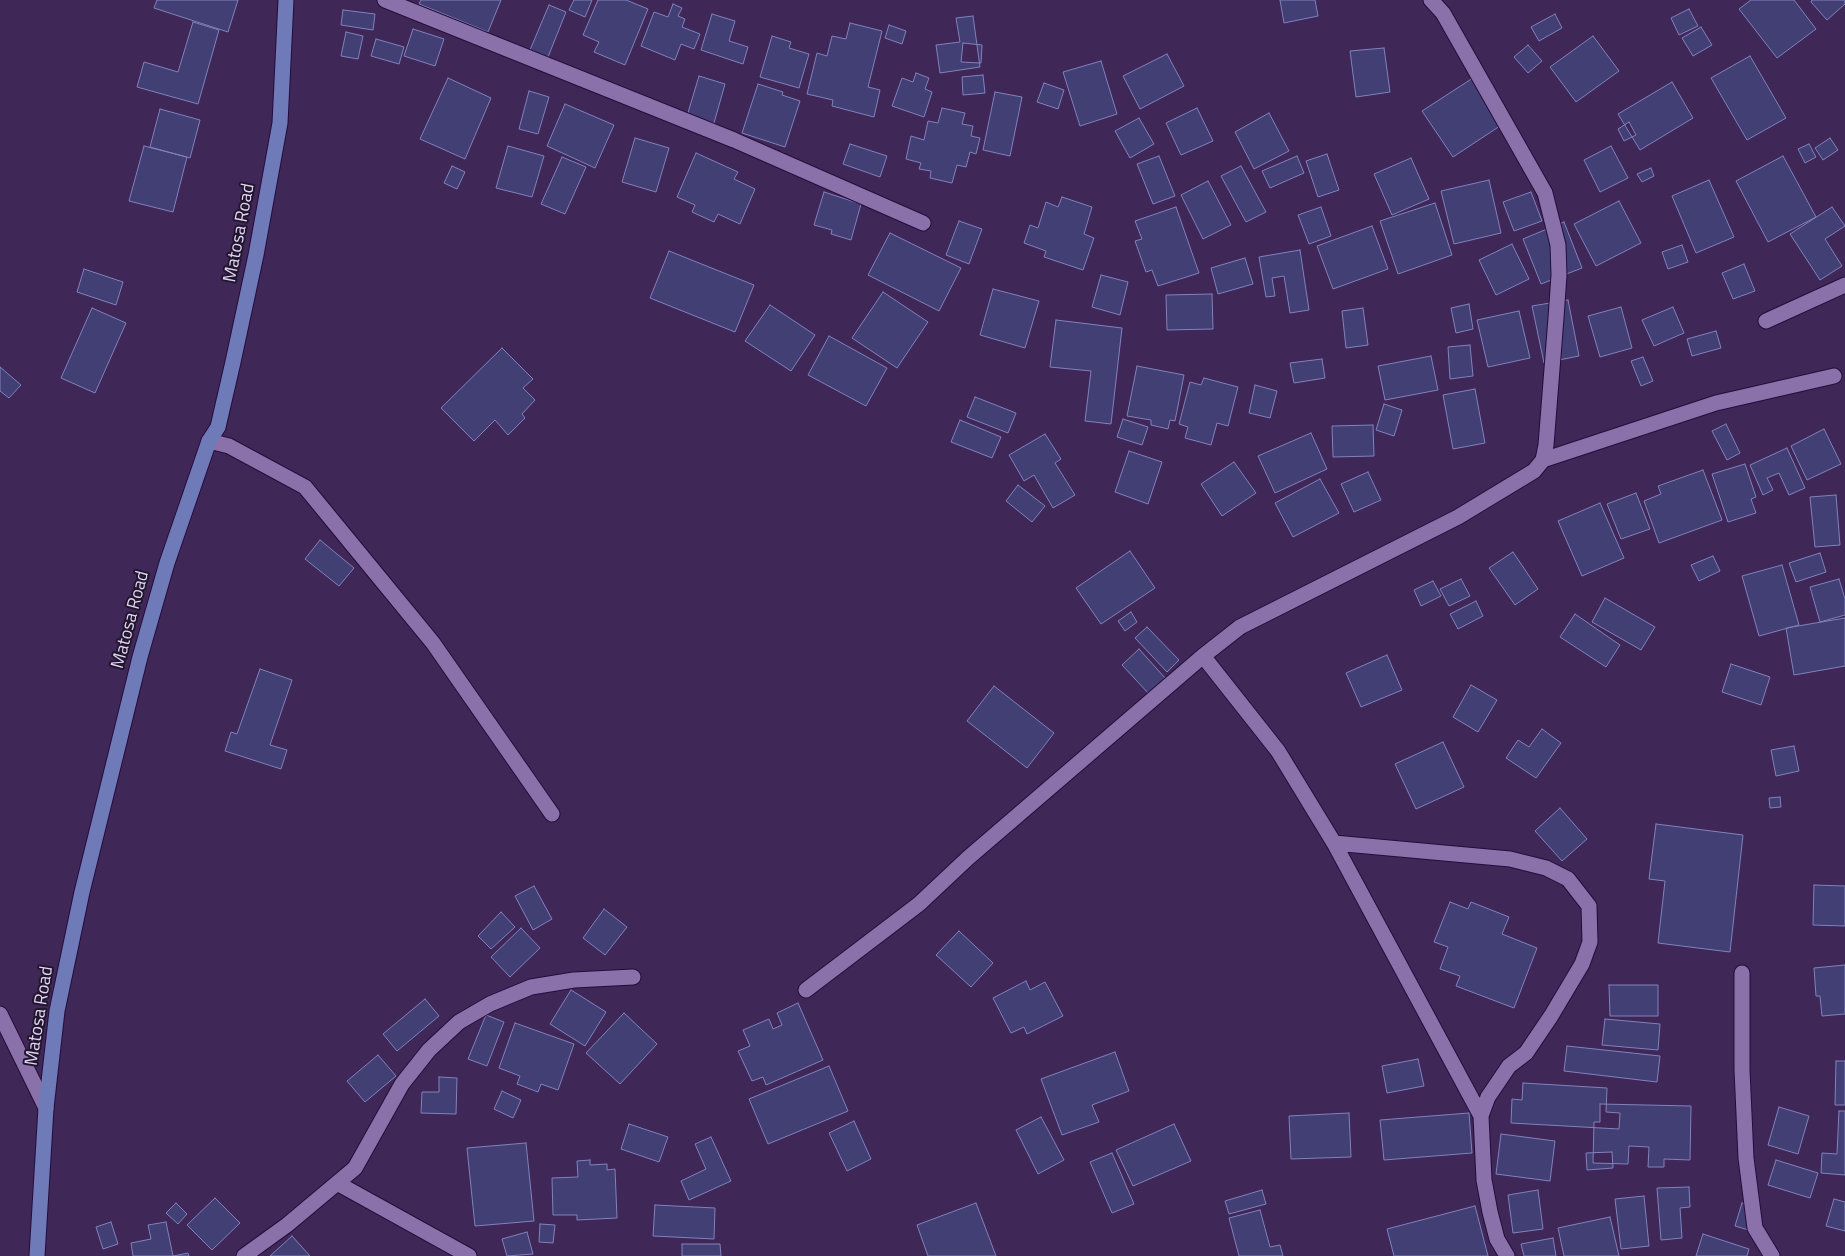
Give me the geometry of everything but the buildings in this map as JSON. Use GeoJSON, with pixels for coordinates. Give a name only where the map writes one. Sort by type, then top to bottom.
{"type":"FeatureCollection","features":[{"type":"Feature","properties":{"kind":"street","name":"Matosa Road"},"geometry":{"type":"LineString","coordinates":[[37,1256],[46,1108],[57,1011],[82,892],[140,657],[167,562],[209,441],[218,427],[233,362],[256,255],[280,123],[286,0]]}},
{"type":"Feature","properties":{"kind":"street"},"geometry":{"type":"LineString","coordinates":[[385,0],[734,140],[923,224]]}},
{"type":"Feature","properties":{"kind":"street"},"geometry":{"type":"LineString","coordinates":[[806,990],[919,904],[968,858],[1240,627],[1458,518],[1534,471],[1543,460],[1546,445],[1559,275],[1558,245],[1545,193],[1443,13],[1431,0]]}},
{"type":"Feature","properties":{"kind":"street"},"geometry":{"type":"LineString","coordinates":[[1766,321],[1845,285]]}},
{"type":"Feature","properties":{"kind":"street"},"geometry":{"type":"LineString","coordinates":[[1543,460],[1716,403],[1834,376]]}},
{"type":"Feature","properties":{"kind":"street"},"geometry":{"type":"LineString","coordinates":[[209,441],[228,446],[304,487],[433,643],[552,814]]}},
{"type":"Feature","properties":{"kind":"street"},"geometry":{"type":"LineString","coordinates":[[1204,656],[1278,751],[1334,843],[1482,1116]]}},
{"type":"Feature","properties":{"kind":"street"},"geometry":{"type":"LineString","coordinates":[[1334,843],[1510,859],[1546,868],[1568,879],[1589,906],[1590,942],[1582,964],[1526,1054],[1509,1066],[1488,1096],[1482,1116],[1484,1180],[1497,1238],[1507,1256]]}},
{"type":"Feature","properties":{"kind":"street"},"geometry":{"type":"LineString","coordinates":[[1742,973],[1742,1070],[1746,1158],[1755,1228],[1772,1256]]}},
{"type":"Feature","properties":{"kind":"street"},"geometry":{"type":"LineString","coordinates":[[244,1256],[287,1225],[355,1168],[402,1084],[429,1050],[459,1022],[490,1004],[531,987],[574,980],[633,977]]}},
{"type":"Feature","properties":{"kind":"street"},"geometry":{"type":"LineString","coordinates":[[0,1014],[46,1108]]}},
{"type":"Feature","properties":{"kind":"street"},"geometry":{"type":"LineString","coordinates":[[337,1184],[469,1256]]}}]}
